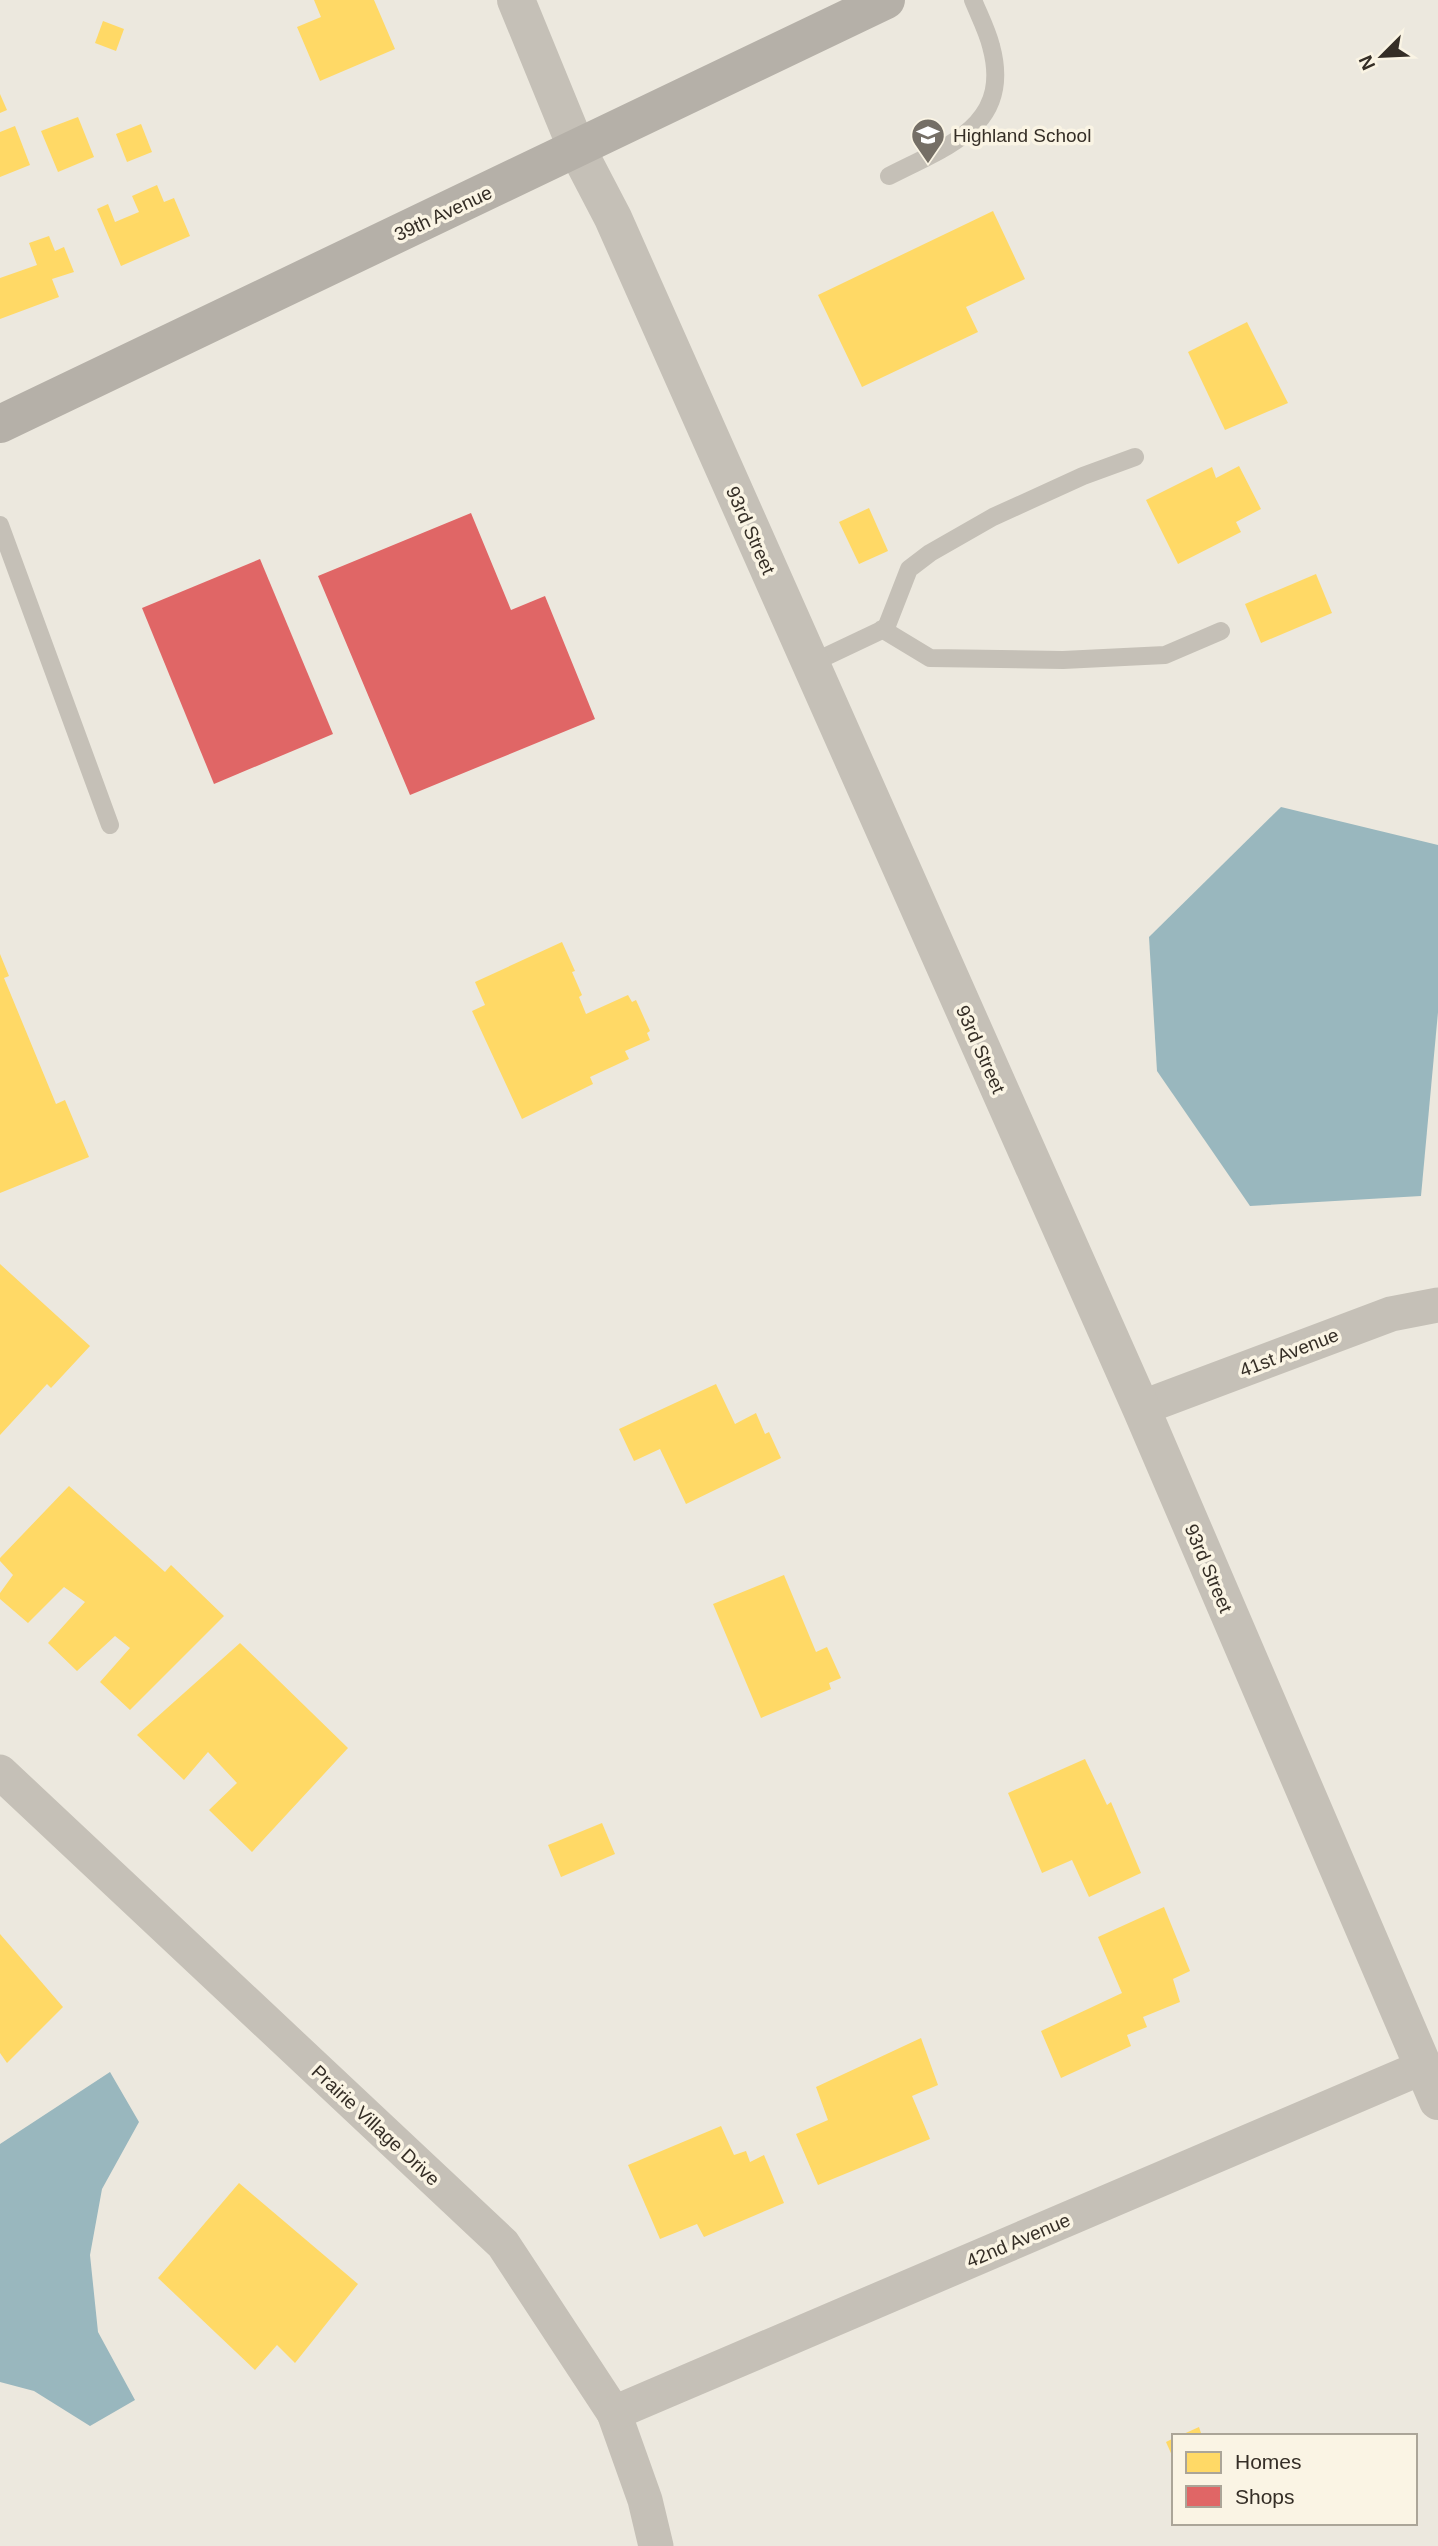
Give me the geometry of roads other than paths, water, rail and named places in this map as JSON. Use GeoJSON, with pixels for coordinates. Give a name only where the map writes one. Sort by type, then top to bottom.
{"type":"FeatureCollection","features":[{"type":"Feature","properties":{"kind":"main road","name":"39th Avenue"},"geometry":{"type":"LineString","coordinates":[[0,424],[886,0]]}},
{"type":"Feature","properties":{"kind":"street","name":"93rd Street"},"geometry":{"type":"LineString","coordinates":[[516,0],[577,149],[612,218],[1141,1408],[1438,2101]]}},
{"type":"Feature","properties":{"kind":"street","name":"41st Avenue"},"geometry":{"type":"LineString","coordinates":[[1141,1408],[1391,1314],[1438,1305]]}},
{"type":"Feature","properties":{"kind":"street","name":"Prairie Village Drive"},"geometry":{"type":"LineString","coordinates":[[0,1772],[503,2244],[614,2413],[645,2500],[656,2546]]}},
{"type":"Feature","properties":{"kind":"street","name":"42nd Avenue"},"geometry":{"type":"LineString","coordinates":[[614,2413],[1423,2067]]}},
{"type":"Feature","properties":{"kind":"lane"},"geometry":{"type":"LineString","coordinates":[[890,176],[960,139],[980,121],[991,103],[994,79],[992,47],[973,0]]}},
{"type":"Feature","properties":{"kind":"lane"},"geometry":{"type":"LineString","coordinates":[[810,664],[886,628],[909,569],[930,553],[993,517],[1083,475],[1135,457]]}},
{"type":"Feature","properties":{"kind":"lane"},"geometry":{"type":"LineString","coordinates":[[0,525],[110,825]]}},
{"type":"Feature","properties":{"kind":"lane"},"geometry":{"type":"LineString","coordinates":[[882,629],[930,658],[1063,660],[1165,655],[1221,631]]}},
{"type":"Feature","properties":{"kind":"water"},"geometry":{"type":"Polygon","coordinates":[[[1281,807],[1438,845],[1438,1012],[1421,1196],[1250,1206],[1157,1071],[1149,937],[1281,807]]]}},
{"type":"Feature","properties":{"kind":"water"},"geometry":{"type":"Polygon","coordinates":[[[110,2072],[139,2122],[102,2189],[90,2255],[98,2332],[135,2400],[90,2426],[34,2391],[0,2382],[0,2144],[110,2072]]]}},
{"type":"Feature","properties":{"kind":"place","name":"Highland School"},"geometry":{"type":"Point","coordinates":[928,165]}}]}
